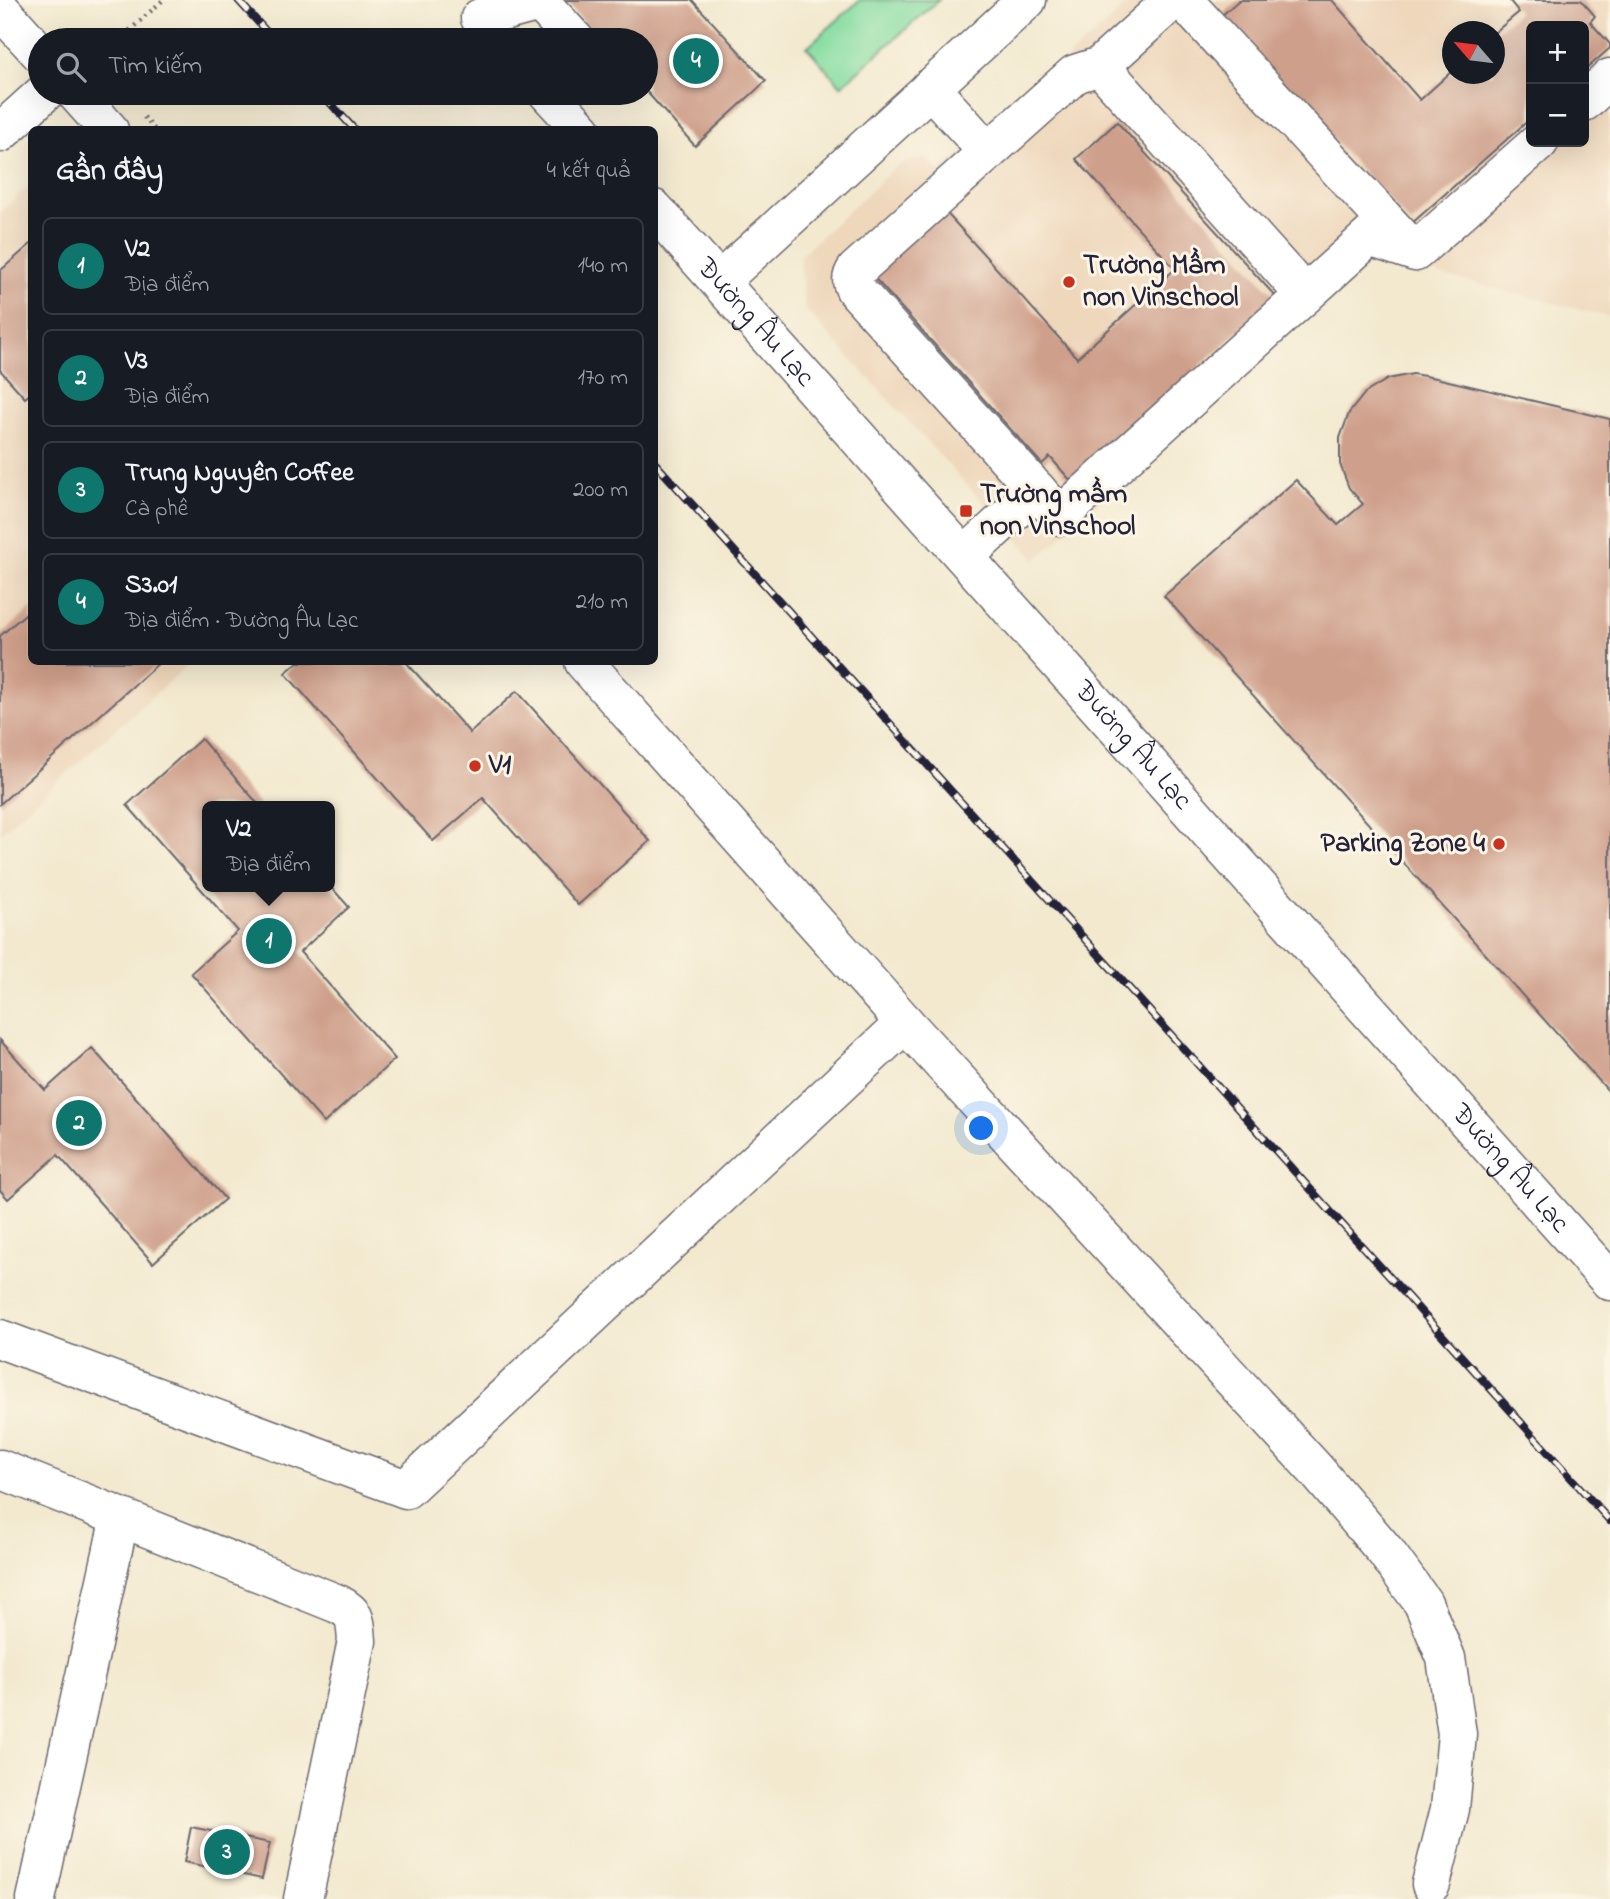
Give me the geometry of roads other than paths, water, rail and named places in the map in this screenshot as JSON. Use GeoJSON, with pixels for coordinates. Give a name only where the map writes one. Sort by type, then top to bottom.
{"type":"FeatureCollection","features":[{"type":"Feature","properties":{"kind":"street"},"geometry":{"type":"LineString","coordinates":[[720,281],[1027,0]]}},
{"type":"Feature","properties":{"kind":"street"},"geometry":{"type":"LineString","coordinates":[[1173,0],[1100,66],[1075,74],[852,276],[855,289],[1060,516],[1369,237],[1415,253]]}},
{"type":"Feature","properties":{"kind":"street"},"geometry":{"type":"LineString","coordinates":[[1183,0],[1415,253]]}},
{"type":"Feature","properties":{"kind":"street"},"geometry":{"type":"LineString","coordinates":[[481,19],[540,2],[564,28]]}},
{"type":"Feature","properties":{"kind":"street"},"geometry":{"type":"LineString","coordinates":[[0,9],[28,40]]}},
{"type":"Feature","properties":{"kind":"street"},"geometry":{"type":"LineString","coordinates":[[1100,66],[1305,295]]}},
{"type":"Feature","properties":{"kind":"street"},"geometry":{"type":"LineString","coordinates":[[1589,97],[1610,78]]}},
{"type":"Feature","properties":{"kind":"street"},"geometry":{"type":"LineString","coordinates":[[930,88],[988,152]]}},
{"type":"Feature","properties":{"kind":"street"},"geometry":{"type":"LineString","coordinates":[[0,133],[31,105]]}},
{"type":"Feature","properties":{"kind":"street"},"geometry":{"type":"LineString","coordinates":[[87,105],[105,126]]}},
{"type":"Feature","properties":{"kind":"street"},"geometry":{"type":"LineString","coordinates":[[566,105],[583,116]]}},
{"type":"Feature","properties":{"kind":"street"},"geometry":{"type":"LineString","coordinates":[[1415,253],[1533,147]]}},
{"type":"Feature","properties":{"kind":"street","name":"Đường Âu Lạc"},"geometry":{"type":"LineString","coordinates":[[658,213],[1610,1282]]}},
{"type":"Feature","properties":{"kind":"street"},"geometry":{"type":"LineString","coordinates":[[965,556],[1037,490]]}},
{"type":"Feature","properties":{"kind":"street"},"geometry":{"type":"LineString","coordinates":[[587,665],[905,1023],[1315,1469],[1385,1552],[1423,1603],[1446,1658],[1457,1734],[1450,1809],[1431,1884]]}},
{"type":"Feature","properties":{"kind":"street"},"geometry":{"type":"LineString","coordinates":[[0,1339],[406,1489],[905,1023]]}},
{"type":"Feature","properties":{"kind":"street"},"geometry":{"type":"LineString","coordinates":[[0,1469],[349,1610],[355,1622],[357,1641],[303,1899]]}},
{"type":"Feature","properties":{"kind":"street"},"geometry":{"type":"LineString","coordinates":[[36,1899],[120,1517]]}},
{"type":"Feature","properties":{"kind":"railway"},"geometry":{"type":"LineString","coordinates":[[238,0],[263,28]]}},
{"type":"Feature","properties":{"kind":"railway"},"geometry":{"type":"LineString","coordinates":[[332,105],[351,126]]}},
{"type":"Feature","properties":{"kind":"railway"},"geometry":{"type":"LineString","coordinates":[[658,466],[1610,1521]]}},
{"type":"Feature","properties":{"kind":"place","name":"S3.01"},"geometry":{"type":"Point","coordinates":[696,61]}},
{"type":"Feature","properties":{"kind":"place","name":"Trường Mầm non Vinschool"},"geometry":{"type":"Point","coordinates":[1069,282]}},
{"type":"Feature","properties":{"kind":"place","name":"Trường mầm non Vinschool"},"geometry":{"type":"Point","coordinates":[966,511]}},
{"type":"Feature","properties":{"kind":"place","name":"V1"},"geometry":{"type":"Point","coordinates":[475,766]}},
{"type":"Feature","properties":{"kind":"place","name":"Parking Zone 4"},"geometry":{"type":"Point","coordinates":[1499,844]}},
{"type":"Feature","properties":{"kind":"place","name":"V2"},"geometry":{"type":"Point","coordinates":[269,941]}},
{"type":"Feature","properties":{"kind":"place","name":"V3"},"geometry":{"type":"Point","coordinates":[79,1123]}},
{"type":"Feature","properties":{"kind":"place","name":"Trung Nguyên Coffee"},"geometry":{"type":"Point","coordinates":[227,1852]}}]}
